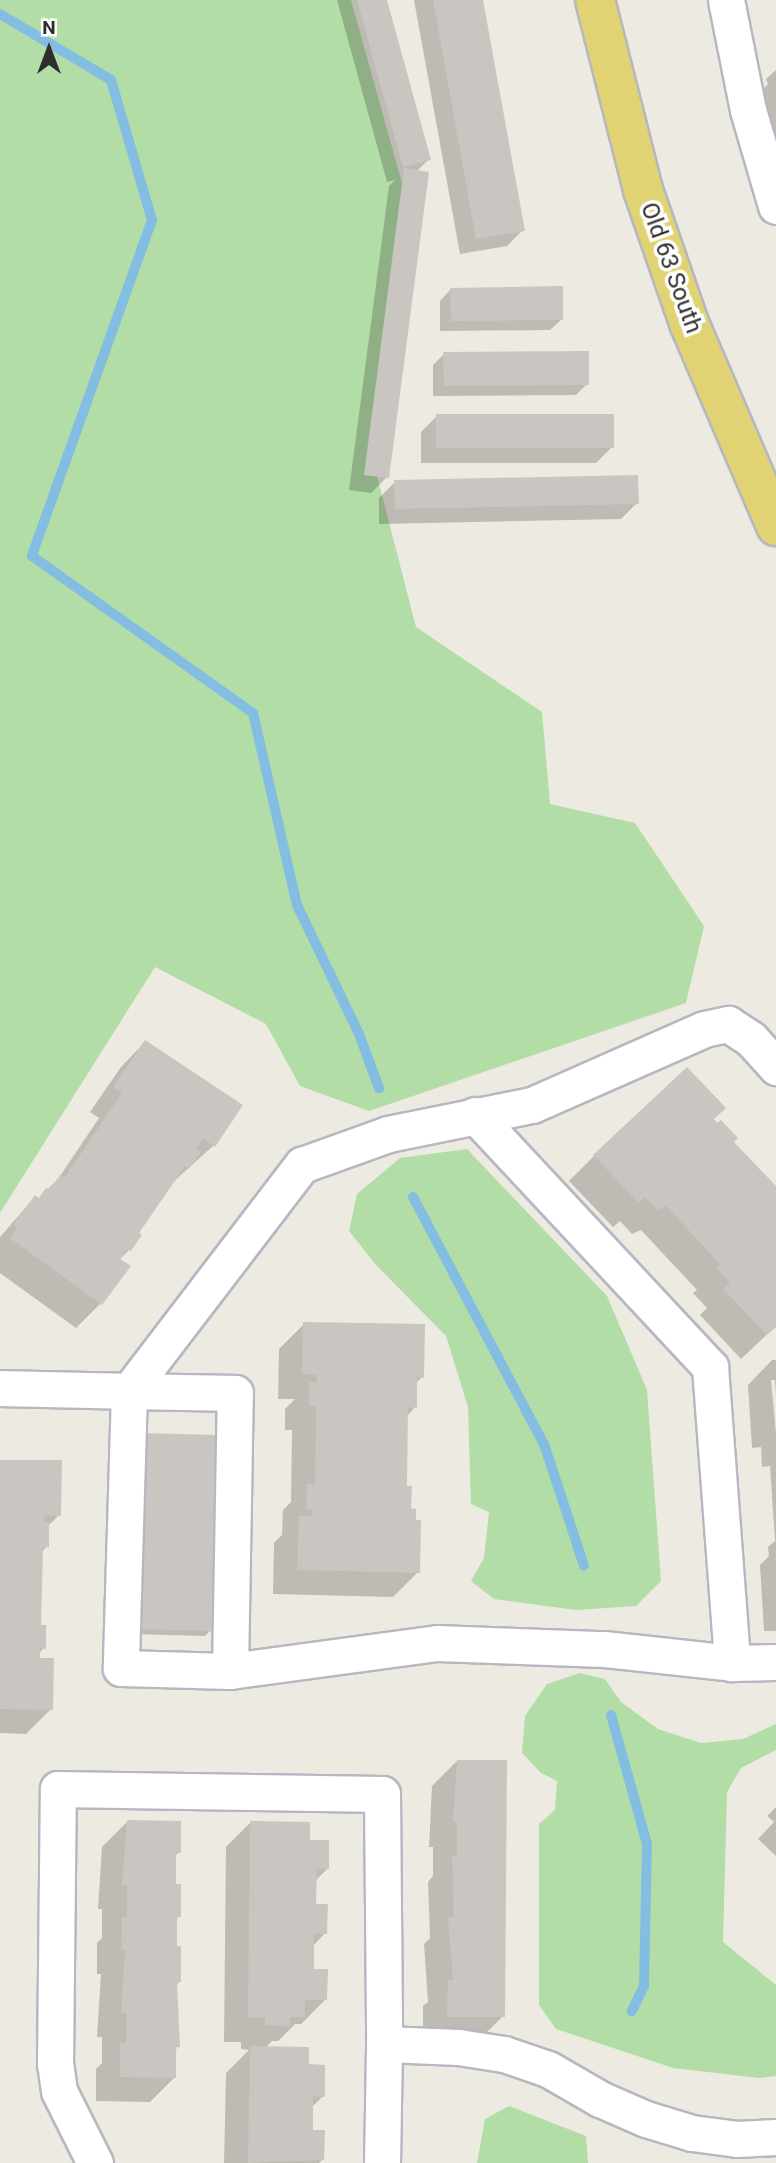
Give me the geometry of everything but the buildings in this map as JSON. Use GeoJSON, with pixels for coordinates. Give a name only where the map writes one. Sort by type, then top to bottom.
{"type":"FeatureCollection","features":[{"type":"Feature","properties":{"kind":"main road","name":"Old 63 South"},"geometry":{"type":"LineString","coordinates":[[595,0],[647,202],[690,323],[776,526]]}},
{"type":"Feature","properties":{"kind":"lane"},"geometry":{"type":"LineString","coordinates":[[726,0],[748,110],[776,206]]}},
{"type":"Feature","properties":{"kind":"lane"},"geometry":{"type":"LineString","coordinates":[[776,1067],[751,1039],[728,1024],[704,1028],[531,1105],[388,1134],[302,1165],[129,1391],[121,1668],[230,1671],[437,1643],[604,1649],[732,1663],[776,1662]]}},
{"type":"Feature","properties":{"kind":"lane"},"geometry":{"type":"LineString","coordinates":[[475,1115],[710,1367],[732,1663]]}},
{"type":"Feature","properties":{"kind":"lane"},"geometry":{"type":"LineString","coordinates":[[0,1388],[234,1393],[230,1671]]}},
{"type":"Feature","properties":{"kind":"lane"},"geometry":{"type":"LineString","coordinates":[[95,2163],[59,2091],[55,2064],[58,1789],[382,1794],[382,2163]]}},
{"type":"Feature","properties":{"kind":"lane"},"geometry":{"type":"LineString","coordinates":[[384,2044],[458,2047],[504,2054],[548,2069],[600,2099],[680,2130],[737,2138],[776,2137]]}},
{"type":"Feature","properties":{"kind":"green space"},"geometry":{"type":"Polygon","coordinates":[[[0,0],[351,0],[405,194],[376,472],[416,627],[542,712],[550,804],[635,823],[704,926],[686,1003],[369,1111],[300,1086],[266,1024],[155,967],[0,1213],[0,0]]]}},
{"type":"Feature","properties":{"kind":"green space"},"geometry":{"type":"Polygon","coordinates":[[[467,1149],[607,1296],[647,1390],[661,1581],[636,1606],[576,1610],[494,1599],[471,1581],[484,1558],[489,1512],[471,1504],[468,1407],[446,1336],[377,1266],[349,1231],[357,1194],[400,1158],[467,1149]]]}},
{"type":"Feature","properties":{"kind":"green space"},"geometry":{"type":"Polygon","coordinates":[[[580,1673],[605,1679],[621,1702],[658,1729],[701,1743],[743,1739],[776,1724],[776,1750],[741,1768],[727,1792],[723,1942],[776,1985],[776,2076],[759,2078],[673,2068],[556,2029],[539,2005],[539,1824],[555,1810],[557,1781],[541,1773],[522,1753],[525,1716],[547,1684],[580,1673]]]}},
{"type":"Feature","properties":{"kind":"green space"},"geometry":{"type":"Polygon","coordinates":[[[509,2106],[586,2136],[588,2163],[477,2163],[485,2119],[509,2106]]]}},
{"type":"Feature","properties":{"kind":"waterway"},"geometry":{"type":"LineString","coordinates":[[0,14],[111,80],[152,220],[32,556],[253,713],[297,905],[359,1034],[379,1088]]}},
{"type":"Feature","properties":{"kind":"waterway"},"geometry":{"type":"LineString","coordinates":[[413,1197],[544,1444],[584,1566]]}},
{"type":"Feature","properties":{"kind":"waterway"},"geometry":{"type":"LineString","coordinates":[[611,1715],[647,1844],[644,1986],[632,2011]]}}]}
